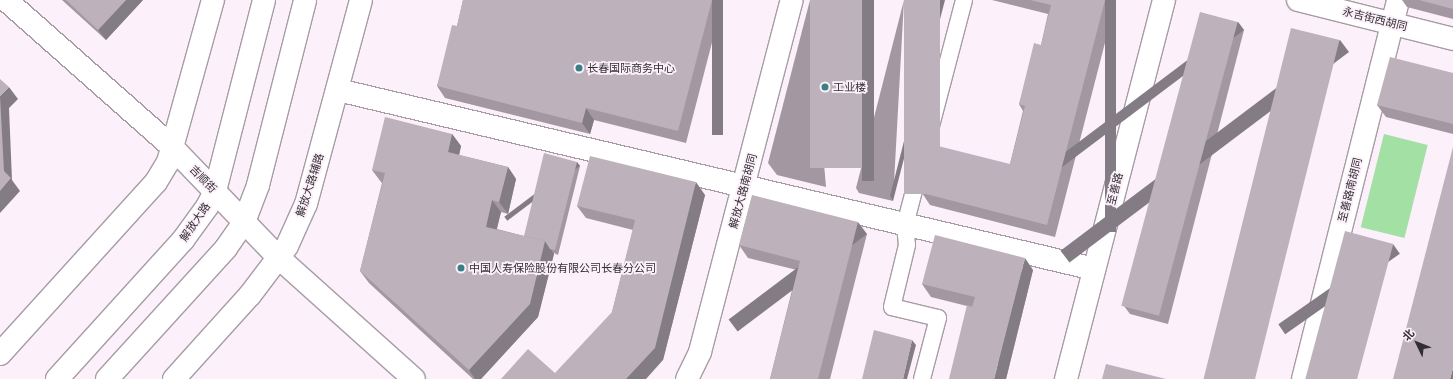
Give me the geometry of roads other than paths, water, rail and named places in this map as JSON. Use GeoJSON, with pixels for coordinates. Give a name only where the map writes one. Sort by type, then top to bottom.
{"type":"FeatureCollection","features":[{"type":"Feature","properties":{"kind":"street","name":"吉顺街"},"geometry":{"type":"LineString","coordinates":[[6,0],[173,148],[279,258],[414,379]]}},
{"type":"Feature","properties":{"kind":"street"},"geometry":{"type":"LineString","coordinates":[[0,354],[156,182],[173,148],[213,0]]}},
{"type":"Feature","properties":{"kind":"street","name":"解放大路"},"geometry":{"type":"LineString","coordinates":[[57,379],[183,240],[215,191],[264,0]]}},
{"type":"Feature","properties":{"kind":"street"},"geometry":{"type":"LineString","coordinates":[[108,379],[226,248],[244,222],[258,185],[305,0]]}},
{"type":"Feature","properties":{"kind":"street","name":"解放大路辅路"},"geometry":{"type":"LineString","coordinates":[[174,379],[279,258],[306,204],[338,90],[361,0]]}},
{"type":"Feature","properties":{"kind":"street","name":"解放大路南胡同"},"geometry":{"type":"LineString","coordinates":[[687,379],[700,352],[792,0]]}},
{"type":"Feature","properties":{"kind":"street","name":"至善路"},"geometry":{"type":"LineString","coordinates":[[1066,379],[1164,0]]}},
{"type":"Feature","properties":{"kind":"street","name":"永吉街西胡同"},"geometry":{"type":"LineString","coordinates":[[1298,0],[1453,39]]}},
{"type":"Feature","properties":{"kind":"street","name":"至善路南胡同"},"geometry":{"type":"LineString","coordinates":[[1303,379],[1398,0]]}},
{"type":"Feature","properties":{"kind":"street"},"geometry":{"type":"LineString","coordinates":[[338,90],[1094,269]]}},
{"type":"Feature","properties":{"kind":"lane"},"geometry":{"type":"LineString","coordinates":[[922,379],[938,318],[892,307],[907,245],[905,225],[964,0]]}},
{"type":"Feature","properties":{"kind":"place","name":"长春国际商务中心"},"geometry":{"type":"Point","coordinates":[579,68]}},
{"type":"Feature","properties":{"kind":"place","name":"工业楼"},"geometry":{"type":"Point","coordinates":[825,87]}},
{"type":"Feature","properties":{"kind":"place","name":"中国人寿保险股份有限公司长春分公司"},"geometry":{"type":"Point","coordinates":[461,268]}}]}
